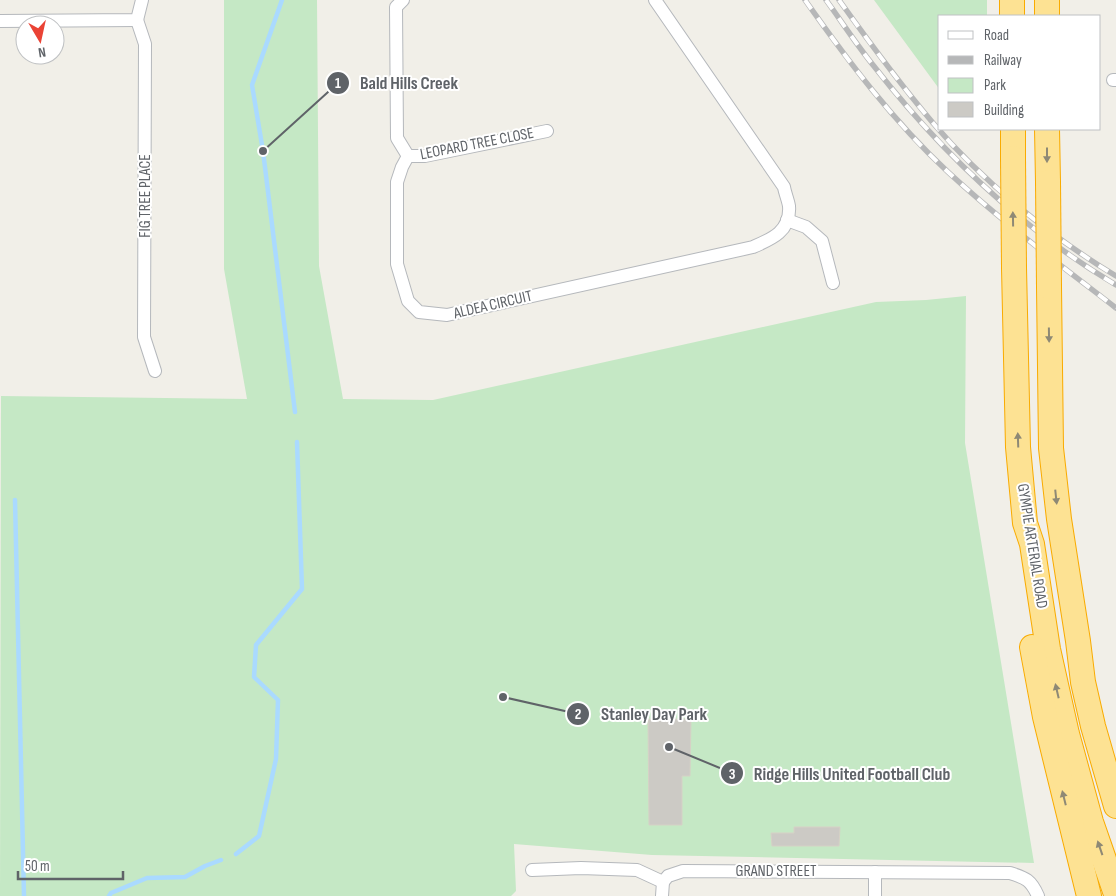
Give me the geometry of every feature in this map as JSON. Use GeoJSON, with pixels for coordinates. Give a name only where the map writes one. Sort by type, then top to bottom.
{"type":"FeatureCollection","features":[{"type":"Feature","properties":{"kind":"highway"},"geometry":{"type":"LineString","coordinates":[[1012,0],[1012,15]]}},
{"type":"Feature","properties":{"kind":"highway"},"geometry":{"type":"LineString","coordinates":[[1047,0],[1047,15]]}},
{"type":"Feature","properties":{"kind":"highway","name":"GYMPIE ARTERIAL ROAD"},"geometry":{"type":"LineString","coordinates":[[1013,130],[1018,446],[1025,523],[1032,544],[1048,649],[1067,734],[1091,822],[1116,894]]}},
{"type":"Feature","properties":{"kind":"highway","name":"GYMPIE ARTERIAL ROAD"},"geometry":{"type":"LineString","coordinates":[[1047,130],[1051,448],[1059,520],[1083,682],[1093,726],[1116,806]]}},
{"type":"Feature","properties":{"kind":"highway"},"geometry":{"type":"LineString","coordinates":[[1025,523],[1021,544],[1035,663],[1046,726],[1088,896]]}},
{"type":"Feature","properties":{"kind":"highway"},"geometry":{"type":"LineString","coordinates":[[1078,641],[1088,650],[1096,686],[1116,747]]}},
{"type":"Feature","properties":{"kind":"street"},"geometry":{"type":"LineString","coordinates":[[0,21],[137,20],[142,0]]}},
{"type":"Feature","properties":{"kind":"street"},"geometry":{"type":"LineString","coordinates":[[403,0],[396,8],[397,138],[408,156]]}},
{"type":"Feature","properties":{"kind":"street"},"geometry":{"type":"LineString","coordinates":[[655,0],[784,187],[789,206],[787,220],[806,227],[822,241],[833,283]]}},
{"type":"Feature","properties":{"kind":"street","name":"FIG TREE PLACE"},"geometry":{"type":"LineString","coordinates":[[137,20],[145,44],[144,337],[155,371]]}},
{"type":"Feature","properties":{"kind":"street","name":"LEOPARD TREE CLOSE"},"geometry":{"type":"LineString","coordinates":[[408,156],[425,156],[547,131]]}},
{"type":"Feature","properties":{"kind":"street","name":"ALDEA CIRCUIT"},"geometry":{"type":"LineString","coordinates":[[408,156],[397,182],[398,264],[408,301],[420,312],[447,316],[753,247],[773,239],[783,228],[787,220]]}},
{"type":"Feature","properties":{"kind":"street"},"geometry":{"type":"LineString","coordinates":[[532,870],[581,868],[637,870],[663,882],[662,896]]}},
{"type":"Feature","properties":{"kind":"street","name":"GRAND STREET"},"geometry":{"type":"LineString","coordinates":[[663,882],[668,876],[683,871],[1010,873],[1026,878],[1034,886],[1038,896]]}},
{"type":"Feature","properties":{"kind":"street"},"geometry":{"type":"LineString","coordinates":[[875,872],[875,896]]}},
{"type":"Feature","properties":{"kind":"green space"},"geometry":{"type":"Polygon","coordinates":[[[224,0],[317,0],[319,266],[343,399],[433,400],[876,302],[966,296],[965,443],[1034,863],[652,855],[514,844],[516,891],[511,896],[0,896],[1,396],[247,399],[224,269],[224,0]]]}},
{"type":"Feature","properties":{"kind":"green space"},"geometry":{"type":"Polygon","coordinates":[[[874,0],[987,0],[987,15],[938,15],[938,87],[874,0]]]}},
{"type":"Feature","properties":{"kind":"building"},"geometry":{"type":"Polygon","coordinates":[[[648,719],[691,719],[690,776],[682,776],[682,825],[649,825],[648,719]]]}},
{"type":"Feature","properties":{"kind":"building"},"geometry":{"type":"Polygon","coordinates":[[[794,827],[840,827],[839,846],[772,846],[771,833],[794,833],[794,827]]]}},
{"type":"Feature","properties":{"kind":"waterway"},"geometry":{"type":"LineString","coordinates":[[282,0],[252,85],[263,151],[295,412]]}},
{"type":"Feature","properties":{"kind":"waterway"},"geometry":{"type":"LineString","coordinates":[[236,854],[259,836],[276,759],[278,700],[254,677],[256,645],[302,589],[297,442]]}},
{"type":"Feature","properties":{"kind":"waterway"},"geometry":{"type":"LineString","coordinates":[[15,500],[24,896]]}},
{"type":"Feature","properties":{"kind":"waterway"},"geometry":{"type":"LineString","coordinates":[[109,896],[111,893],[147,878],[185,877],[221,860]]}},
{"type":"Feature","properties":{"kind":"railway"},"geometry":{"type":"LineString","coordinates":[[805,0],[872,90],[908,132],[948,172],[1009,225],[1116,308]]}},
{"type":"Feature","properties":{"kind":"railway"},"geometry":{"type":"LineString","coordinates":[[826,0],[899,97],[955,158],[1015,213],[1081,263],[1116,285]]}},
{"type":"Feature","properties":{"kind":"railway"},"geometry":{"type":"LineString","coordinates":[[839,0],[885,63],[938,129]]}},
{"type":"Feature","properties":{"kind":"railway"},"geometry":{"type":"LineString","coordinates":[[939,130],[995,187],[1042,226],[1091,261],[1116,276]]}},
{"type":"Feature","properties":{"kind":"place","name":"Bald Hills Creek"},"geometry":{"type":"Point","coordinates":[263,151]}},
{"type":"Feature","properties":{"kind":"place","name":"Stanley Day Park"},"geometry":{"type":"Point","coordinates":[503,697]}},
{"type":"Feature","properties":{"kind":"place","name":"Ridge Hills United Football Club"},"geometry":{"type":"Point","coordinates":[669,747]}}]}
